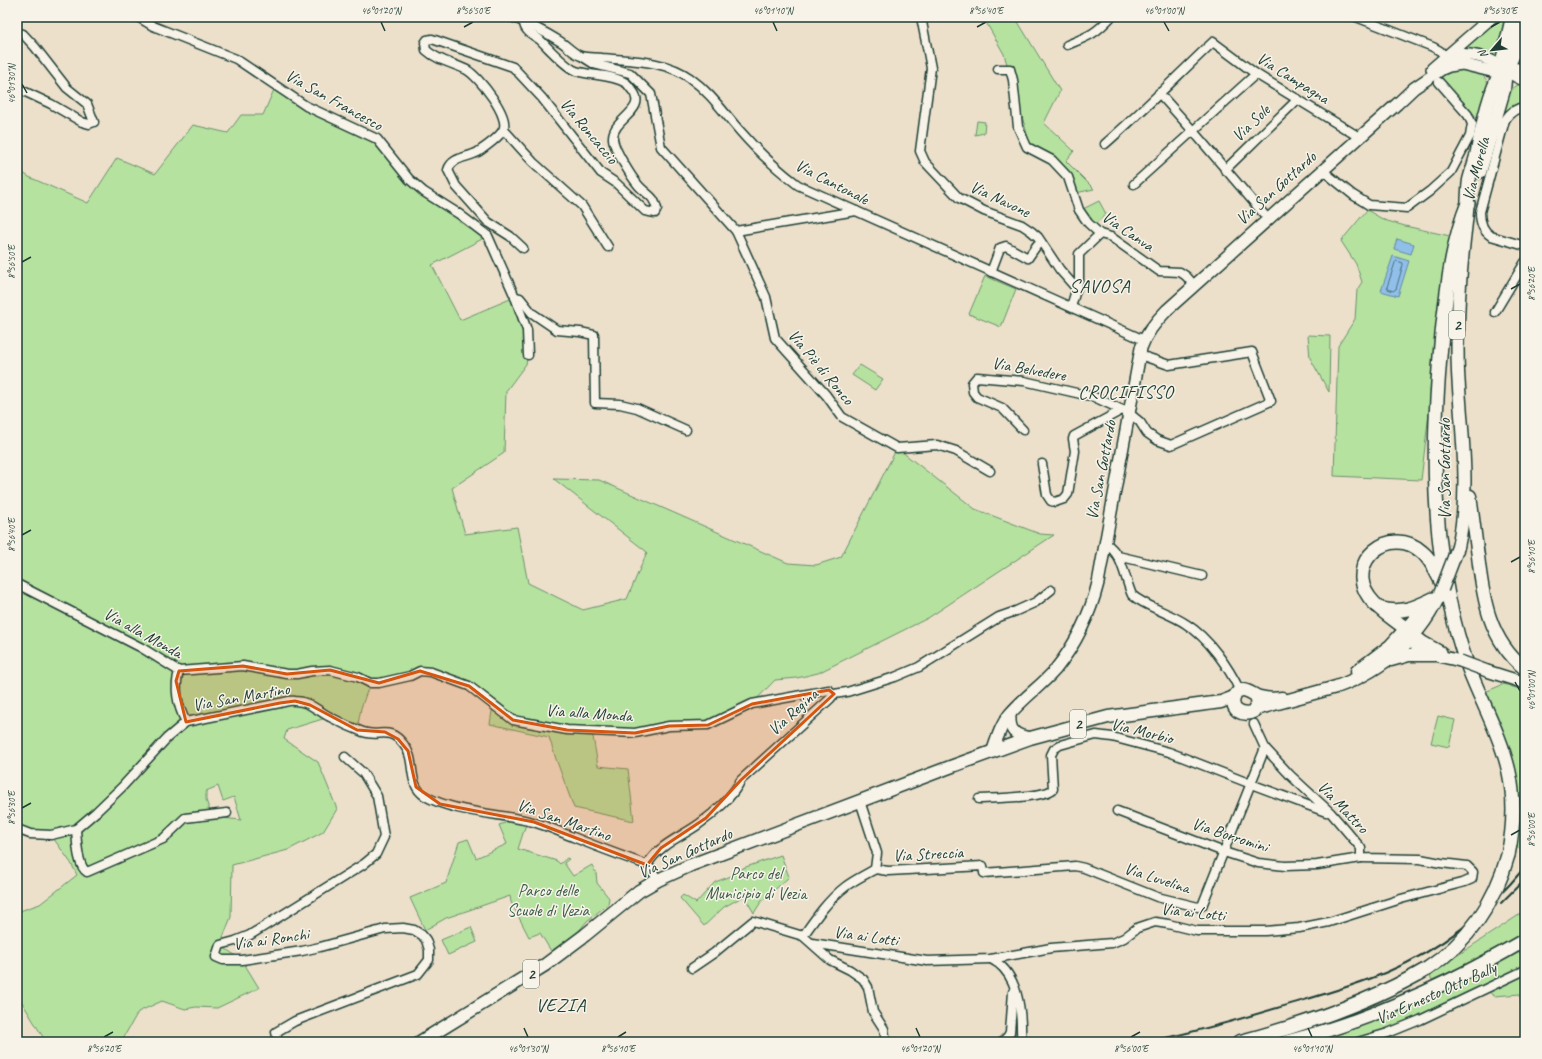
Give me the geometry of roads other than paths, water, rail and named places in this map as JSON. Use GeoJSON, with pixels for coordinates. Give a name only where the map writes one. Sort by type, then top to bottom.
{"type":"FeatureCollection","features":[{"type":"Feature","properties":{"kind":"highway"},"geometry":{"type":"LineString","coordinates":[[1239,1042],[1334,1012],[1394,987],[1427,969],[1458,945],[1486,909],[1498,886],[1508,855],[1514,818],[1509,771],[1494,726],[1468,668],[1449,600],[1441,553],[1436,486],[1440,361],[1452,259],[1456,240],[1468,203]]}},
{"type":"Feature","properties":{"kind":"highway"},"geometry":{"type":"LineString","coordinates":[[1410,634],[1381,609],[1366,592],[1363,582],[1363,572],[1368,558],[1374,551],[1383,545],[1394,542],[1409,543],[1422,552],[1431,561],[1449,600]]}},
{"type":"Feature","properties":{"kind":"highway"},"geometry":{"type":"LineString","coordinates":[[1381,609],[1403,611],[1412,608],[1438,594]]}},
{"type":"Feature","properties":{"kind":"highway"},"geometry":{"type":"LineString","coordinates":[[1287,1042],[1360,1020],[1406,1001],[1457,977],[1525,940]]}},
{"type":"Feature","properties":{"kind":"main road","name":"Via San Gottardo"},"geometry":{"type":"LineString","coordinates":[[993,750],[1000,732],[1010,714],[1055,670],[1077,638],[1087,618],[1094,599],[1105,543],[1126,412],[1144,340],[1154,324],[1162,314],[1414,88],[1428,72],[1450,61],[1492,17]]}},
{"type":"Feature","properties":{"kind":"main road"},"geometry":{"type":"LineString","coordinates":[[1504,69],[1502,56],[1512,17]]}},
{"type":"Feature","properties":{"kind":"main road","name":"Via San Gottardo"},"geometry":{"type":"LineString","coordinates":[[420,1042],[545,965],[634,895],[658,880],[691,865],[993,750],[1030,738],[1102,718],[1166,708],[1222,702],[1244,706],[1296,698],[1349,683],[1377,667],[1433,610],[1438,594],[1458,547],[1464,504],[1464,447],[1458,373],[1458,317],[1461,262],[1468,203],[1469,180],[1494,87],[1499,76],[1512,59],[1520,17]]}},
{"type":"Feature","properties":{"kind":"main road"},"geometry":{"type":"LineString","coordinates":[[1450,61],[1456,54],[1468,55],[1495,62],[1514,76],[1525,80]]}},
{"type":"Feature","properties":{"kind":"main road"},"geometry":{"type":"LineString","coordinates":[[1504,69],[1515,68],[1525,70]]}},
{"type":"Feature","properties":{"kind":"main road"},"geometry":{"type":"LineString","coordinates":[[1464,447],[1485,604],[1492,625],[1503,645],[1525,669]]}},
{"type":"Feature","properties":{"kind":"main road","name":"Via San Gottardo"},"geometry":{"type":"LineString","coordinates":[[1324,690],[1368,663],[1390,646],[1410,634]]}},
{"type":"Feature","properties":{"kind":"main road"},"geometry":{"type":"LineString","coordinates":[[1410,634],[1418,648],[1434,655],[1460,661]]}},
{"type":"Feature","properties":{"kind":"main road"},"geometry":{"type":"LineString","coordinates":[[1410,634],[1460,661],[1525,683]]}},
{"type":"Feature","properties":{"kind":"main road"},"geometry":{"type":"LineString","coordinates":[[1377,667],[1391,660],[1409,654],[1434,655]]}},
{"type":"Feature","properties":{"kind":"main road","name":"Via San Gottardo"},"geometry":{"type":"LineString","coordinates":[[1244,706],[1248,690],[1256,696],[1269,698],[1296,698]]}},
{"type":"Feature","properties":{"kind":"main road"},"geometry":{"type":"LineString","coordinates":[[1010,714],[1010,724],[1013,731],[1019,735],[1030,738]]}},
{"type":"Feature","properties":{"kind":"street","name":"Via San Francesco"},"geometry":{"type":"LineString","coordinates":[[138,17],[154,26],[236,59],[306,106],[377,139],[410,179],[424,192],[459,214],[488,236],[515,297],[527,330],[528,355]]}},
{"type":"Feature","properties":{"kind":"street"},"geometry":{"type":"LineString","coordinates":[[512,17],[526,19],[580,56]]}},
{"type":"Feature","properties":{"kind":"street","name":"Via Navone"},"geometry":{"type":"LineString","coordinates":[[921,17],[931,68],[920,151],[925,162],[959,198],[984,211],[1022,225],[1031,231],[1038,238],[1060,270],[1076,288]]}},
{"type":"Feature","properties":{"kind":"street"},"geometry":{"type":"LineString","coordinates":[[1067,45],[1092,35],[1098,31],[1110,17]]}},
{"type":"Feature","properties":{"kind":"street"},"geometry":{"type":"LineString","coordinates":[[1360,18],[1433,47],[1450,61]]}},
{"type":"Feature","properties":{"kind":"street","name":"Via Roncaccio"},"geometry":{"type":"LineString","coordinates":[[526,19],[524,27],[528,32],[537,38],[572,69],[626,83],[634,92],[636,99],[635,107],[616,126],[613,133],[613,139],[615,148],[638,185],[654,199],[657,209],[655,213],[645,211],[616,183],[601,173],[542,98],[513,67],[432,39],[427,40],[424,46],[433,56],[468,70],[489,91],[500,112],[504,130],[533,162],[582,206],[608,247]]}},
{"type":"Feature","properties":{"kind":"street"},"geometry":{"type":"LineString","coordinates":[[17,32],[23,34],[35,47],[67,88],[87,104],[94,122],[89,124],[82,122],[51,104],[17,88]]}},
{"type":"Feature","properties":{"kind":"street","name":"Via Campagna"},"geometry":{"type":"LineString","coordinates":[[1159,93],[1213,42],[1256,74],[1359,137]]}},
{"type":"Feature","properties":{"kind":"street","name":"Via Piè di Ronco"},"geometry":{"type":"LineString","coordinates":[[580,56],[594,64],[630,73],[651,94],[661,147],[736,231],[766,297],[775,338],[826,395],[842,417],[897,448],[937,445],[956,451],[990,471]]}},
{"type":"Feature","properties":{"kind":"street","name":"Via Cantonale"},"geometry":{"type":"LineString","coordinates":[[580,56],[650,62],[670,67],[680,72],[690,78],[713,98],[740,131],[779,171],[798,185],[1144,340]]}},
{"type":"Feature","properties":{"kind":"street","name":"Via Canva"},"geometry":{"type":"LineString","coordinates":[[998,69],[1010,69],[1013,80],[1018,127],[1028,147],[1052,160],[1068,177],[1079,210],[1088,223],[1100,234],[1110,237],[1159,270],[1180,272],[1194,285]]}},
{"type":"Feature","properties":{"kind":"street","name":"Via Sole"},"geometry":{"type":"LineString","coordinates":[[1134,184],[1256,74]]}},
{"type":"Feature","properties":{"kind":"street"},"geometry":{"type":"LineString","coordinates":[[1322,170],[1353,195],[1369,204],[1407,208],[1430,191],[1451,172],[1470,136],[1472,124],[1468,115],[1439,82]]}},
{"type":"Feature","properties":{"kind":"street"},"geometry":{"type":"LineString","coordinates":[[1105,144],[1140,113],[1159,93],[1268,219]]}},
{"type":"Feature","properties":{"kind":"street","name":"Via Sole"},"geometry":{"type":"LineString","coordinates":[[1225,170],[1298,99]]}},
{"type":"Feature","properties":{"kind":"street","name":"Via Morella"},"geometry":{"type":"LineString","coordinates":[[1525,107],[1512,111],[1505,120],[1480,212],[1481,222],[1488,234],[1525,246]]}},
{"type":"Feature","properties":{"kind":"street"},"geometry":{"type":"LineString","coordinates":[[504,130],[488,146],[472,155],[456,160],[450,165],[448,170],[456,186],[488,222],[510,236],[523,248]]}},
{"type":"Feature","properties":{"kind":"street"},"geometry":{"type":"LineString","coordinates":[[736,231],[856,211]]}},
{"type":"Feature","properties":{"kind":"street"},"geometry":{"type":"LineString","coordinates":[[1071,307],[1079,271],[1079,254],[1100,234]]}},
{"type":"Feature","properties":{"kind":"street"},"geometry":{"type":"LineString","coordinates":[[991,272],[1000,248],[1006,246],[1028,258],[1037,245]]}},
{"type":"Feature","properties":{"kind":"street"},"geometry":{"type":"LineString","coordinates":[[1495,312],[1525,262]]}},
{"type":"Feature","properties":{"kind":"street"},"geometry":{"type":"LineString","coordinates":[[515,297],[520,298],[532,313],[557,330],[594,335],[595,403],[620,404],[637,408],[686,430]]}},
{"type":"Feature","properties":{"kind":"street"},"geometry":{"type":"LineString","coordinates":[[1042,464],[1048,498],[1055,502],[1064,499],[1068,494],[1075,451],[1074,436],[1126,412],[1140,422],[1147,433],[1157,440],[1171,445],[1271,401],[1252,352],[1169,365],[1140,355]]}},
{"type":"Feature","properties":{"kind":"street","name":"Via Belvedere"},"geometry":{"type":"LineString","coordinates":[[1023,430],[1002,408],[977,397],[973,392],[972,383],[977,377],[1024,381],[1094,397],[1126,412]]}},
{"type":"Feature","properties":{"kind":"street"},"geometry":{"type":"LineString","coordinates":[[1105,543],[1111,547],[1118,556],[1202,576]]}},
{"type":"Feature","properties":{"kind":"street","name":"Via Mattro"},"geometry":{"type":"LineString","coordinates":[[1118,556],[1132,594],[1187,624],[1215,652],[1233,677],[1244,706],[1265,748],[1290,775],[1331,813],[1361,848],[1361,858],[1420,859],[1466,866],[1471,869],[1473,875]]}},
{"type":"Feature","properties":{"kind":"street","name":"Via alla Monda"},"geometry":{"type":"LineString","coordinates":[[17,584],[142,648],[179,671],[244,666],[292,674],[330,670],[358,677],[370,683],[379,683],[410,676],[420,671],[431,672],[469,686],[513,720],[567,730],[635,733],[669,726],[708,726],[752,704],[829,690],[834,694]]}},
{"type":"Feature","properties":{"kind":"street","name":"Via Regina"},"geometry":{"type":"LineString","coordinates":[[647,865],[653,855],[661,848],[706,818],[736,789],[741,780],[834,694],[847,692],[895,677],[919,667],[998,617],[1036,602],[1051,590]]}},
{"type":"Feature","properties":{"kind":"street"},"geometry":{"type":"LineString","coordinates":[[179,671],[176,681],[177,696],[186,722]]}},
{"type":"Feature","properties":{"kind":"street","name":"Via San Martino"},"geometry":{"type":"LineString","coordinates":[[17,829],[30,834],[51,835],[76,829],[122,787],[167,738],[186,722],[280,702],[295,701],[310,705],[329,717],[357,730],[366,733],[386,732],[398,739],[404,744],[408,751],[412,766],[413,780],[416,787],[423,795],[440,804],[534,822],[647,865]]}},
{"type":"Feature","properties":{"kind":"street","name":"Via Morbio"},"geometry":{"type":"LineString","coordinates":[[979,799],[1049,792],[1053,789],[1051,755],[1054,749],[1060,745],[1096,735],[1112,737],[1169,752],[1331,813]]}},
{"type":"Feature","properties":{"kind":"street","name":"Via Luvelina"},"geometry":{"type":"LineString","coordinates":[[983,870],[1075,866],[1084,868],[1157,897],[1198,907],[1202,906],[1265,748]]}},
{"type":"Feature","properties":{"kind":"street","name":"Via ai Ronchi"},"geometry":{"type":"LineString","coordinates":[[278,1042],[276,1032],[295,1021],[413,976],[422,970],[429,960],[430,955],[428,945],[422,935],[414,930],[403,928],[385,928],[302,951],[242,960],[223,960],[216,957],[220,946],[235,941],[265,926],[364,864],[376,854],[384,837],[376,796],[363,773],[345,758]]}},
{"type":"Feature","properties":{"kind":"street","name":"Via Streccia"},"geometry":{"type":"LineString","coordinates":[[860,801],[877,853],[875,869]]}},
{"type":"Feature","properties":{"kind":"street","name":"Via Borromini"},"geometry":{"type":"LineString","coordinates":[[1117,811],[1224,852],[1258,863],[1285,866],[1317,865],[1361,858]]}},
{"type":"Feature","properties":{"kind":"street"},"geometry":{"type":"LineString","coordinates":[[76,829],[80,863],[82,869],[87,872],[163,839],[185,818],[227,813]]}},
{"type":"Feature","properties":{"kind":"street"},"geometry":{"type":"LineString","coordinates":[[647,865],[658,880]]}},
{"type":"Feature","properties":{"kind":"street","name":"Via Streccia"},"geometry":{"type":"LineString","coordinates":[[803,936],[832,898],[846,886],[875,869],[888,871],[983,870]]}},
{"type":"Feature","properties":{"kind":"street","name":"Via ai Lotti"},"geometry":{"type":"LineString","coordinates":[[812,943],[927,961],[991,959],[1051,948],[1112,943],[1124,938],[1137,928],[1155,922],[1197,931],[1265,931],[1299,928],[1322,924],[1401,899],[1466,882],[1472,879],[1473,875]]}},
{"type":"Feature","properties":{"kind":"street"},"geometry":{"type":"LineString","coordinates":[[692,968],[714,953],[753,921],[803,936],[830,960],[860,976],[866,982],[873,1012],[884,1028],[886,1042]]}},
{"type":"Feature","properties":{"kind":"street"},"geometry":{"type":"LineString","coordinates":[[991,959],[996,961],[1005,970],[1013,984],[1021,1018],[1022,1042]]}},
{"type":"Feature","properties":{"kind":"street","name":"Via Ernesto Otto Bally"},"geometry":{"type":"LineString","coordinates":[[1358,1042],[1388,1033],[1420,1020],[1525,970]]}},
{"type":"Feature","properties":{"kind":"street"},"geometry":{"type":"LineString","coordinates":[[1002,1042],[1010,1032],[1013,984]]}},
{"type":"Feature","properties":{"kind":"water"},"geometry":{"type":"Polygon","coordinates":[[[1397,239],[1414,244],[1411,254],[1394,249],[1397,239]]]}},
{"type":"Feature","properties":{"kind":"water"},"geometry":{"type":"Polygon","coordinates":[[[1393,256],[1409,261],[1398,296],[1381,291],[1393,256]]]}},
{"type":"Feature","properties":{"kind":"railway"},"geometry":{"type":"LineString","coordinates":[[1145,1042],[1212,1027],[1319,996],[1374,977],[1407,963],[1445,941],[1462,928],[1495,900],[1525,867]]}},
{"type":"Feature","properties":{"kind":"railway"},"geometry":{"type":"LineString","coordinates":[[1501,903],[1525,879]]}},
{"type":"Feature","properties":{"kind":"district","name":"SAVOSA"},"geometry":{"type":"Point","coordinates":[1100,286]}},
{"type":"Feature","properties":{"kind":"district","name":"CROCIFISSO"},"geometry":{"type":"Point","coordinates":[1126,392]}},
{"type":"Feature","properties":{"kind":"district","name":"VEZIA"},"geometry":{"type":"Point","coordinates":[561,1005]}},
{"type":"Feature","properties":{"kind":"park label","name":"Parco del Municipio di Vezia"},"geometry":{"type":"Point","coordinates":[756,883]}},
{"type":"Feature","properties":{"kind":"park label","name":"Parco delle Scuole di Vezia"},"geometry":{"type":"Point","coordinates":[548,900]}}]}
